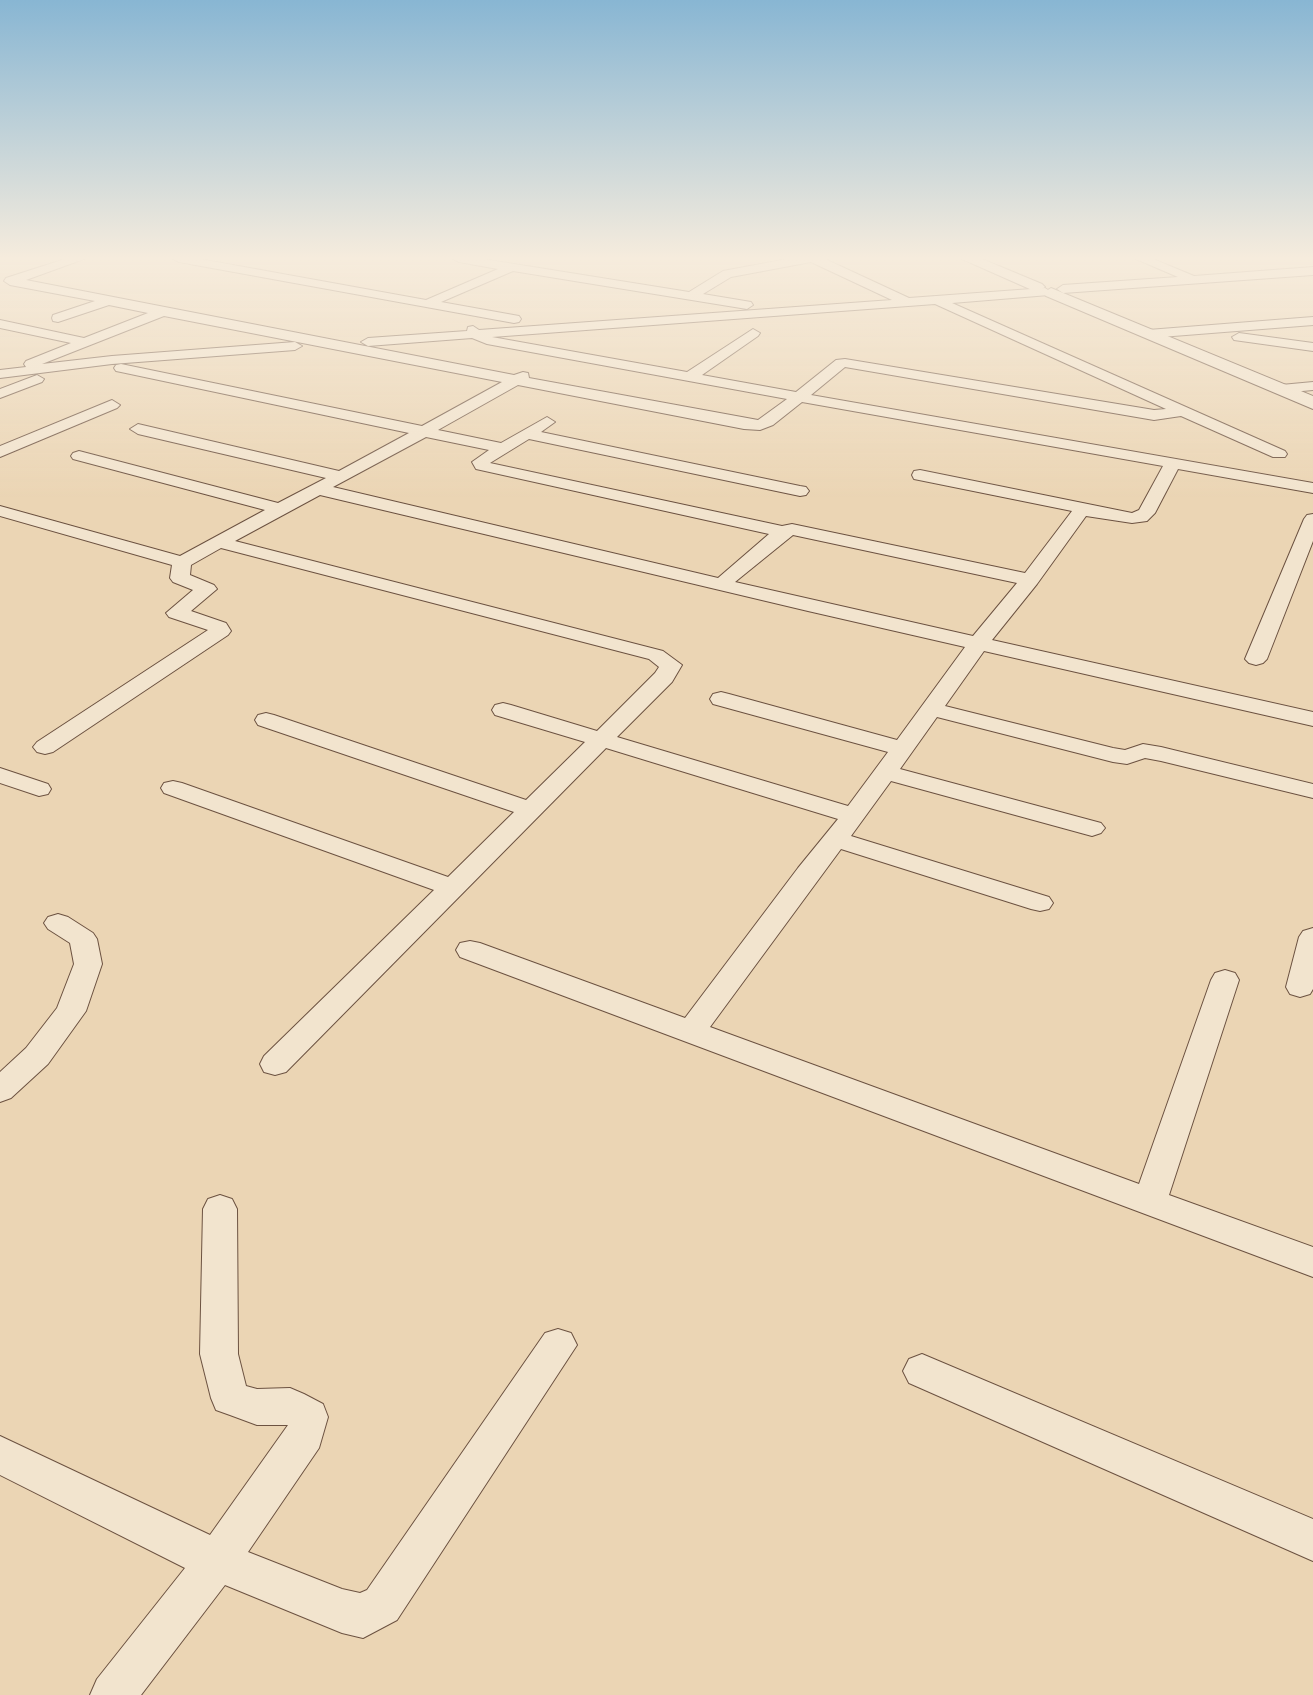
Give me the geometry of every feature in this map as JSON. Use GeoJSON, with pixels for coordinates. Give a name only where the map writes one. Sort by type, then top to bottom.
{"type":"FeatureCollection","features":[{"type":"Feature","properties":{"kind":"street"},"geometry":{"type":"LineString","coordinates":[[65,338],[83,342]]}},
{"type":"Feature","properties":{"kind":"street"},"geometry":{"type":"LineString","coordinates":[[24,372],[23,367],[93,338]]}},
{"type":"Feature","properties":{"kind":"street"},"geometry":{"type":"LineString","coordinates":[[286,338],[308,343],[331,344],[408,338]]}},
{"type":"Feature","properties":{"kind":"street"},"geometry":{"type":"LineString","coordinates":[[0,374],[98,364],[112,360],[389,338]]}},
{"type":"Feature","properties":{"kind":"street"},"geometry":{"type":"LineString","coordinates":[[483,338],[563,355],[1313,488]]}},
{"type":"Feature","properties":{"kind":"street"},"geometry":{"type":"LineString","coordinates":[[689,377],[746,338]]}},
{"type":"Feature","properties":{"kind":"street"},"geometry":{"type":"LineString","coordinates":[[1019,338],[1279,454]]}},
{"type":"Feature","properties":{"kind":"street"},"geometry":{"type":"LineString","coordinates":[[1170,338],[1313,393]]}},
{"type":"Feature","properties":{"kind":"street"},"geometry":{"type":"LineString","coordinates":[[1251,338],[1313,347]]}},
{"type":"Feature","properties":{"kind":"street"},"geometry":{"type":"LineString","coordinates":[[331,344],[744,424],[760,425],[768,422],[840,363],[1154,415],[1181,411]]}},
{"type":"Feature","properties":{"kind":"street"},"geometry":{"type":"LineString","coordinates":[[0,511],[182,562],[425,431],[515,379],[563,355]]}},
{"type":"Feature","properties":{"kind":"street"},"geometry":{"type":"LineString","coordinates":[[98,364],[502,448]]}},
{"type":"Feature","properties":{"kind":"street"},"geometry":{"type":"LineString","coordinates":[[0,394],[53,373],[52,369]]}},
{"type":"Feature","properties":{"kind":"street"},"geometry":{"type":"LineString","coordinates":[[1297,387],[1313,403]]}},
{"type":"Feature","properties":{"kind":"street"},"geometry":{"type":"LineString","coordinates":[[0,452],[112,405]]}},
{"type":"Feature","properties":{"kind":"street"},"geometry":{"type":"LineString","coordinates":[[546,422],[480,462],[482,466],[783,532],[801,529],[1030,580]]}},
{"type":"Feature","properties":{"kind":"street"},"geometry":{"type":"LineString","coordinates":[[138,429],[341,476]]}},
{"type":"Feature","properties":{"kind":"street"},"geometry":{"type":"LineString","coordinates":[[526,434],[801,491]]}},
{"type":"Feature","properties":{"kind":"street"},"geometry":{"type":"LineString","coordinates":[[79,456],[281,509]]}},
{"type":"Feature","properties":{"kind":"street"},"geometry":{"type":"LineString","coordinates":[[920,475],[1132,518],[1141,517],[1146,513],[1173,463]]}},
{"type":"Feature","properties":{"kind":"street"},"geometry":{"type":"LineString","coordinates":[[318,489],[808,606],[1313,720]]}},
{"type":"Feature","properties":{"kind":"street"},"geometry":{"type":"LineString","coordinates":[[691,1030],[854,816],[978,644],[1030,580],[1080,512],[1088,510]]}},
{"type":"Feature","properties":{"kind":"street"},"geometry":{"type":"LineString","coordinates":[[1256,659],[1313,519]]}},
{"type":"Feature","properties":{"kind":"street"},"geometry":{"type":"LineString","coordinates":[[725,581],[783,532]]}},
{"type":"Feature","properties":{"kind":"street"},"geometry":{"type":"LineString","coordinates":[[219,542],[656,655],[671,665],[664,677],[275,1064]]}},
{"type":"Feature","properties":{"kind":"street"},"geometry":{"type":"LineString","coordinates":[[45,747],[221,631],[219,627],[176,613],[207,589],[180,578],[182,562]]}},
{"type":"Feature","properties":{"kind":"street"},"geometry":{"type":"LineString","coordinates":[[721,699],[902,749]]}},
{"type":"Feature","properties":{"kind":"street"},"geometry":{"type":"LineString","coordinates":[[931,709],[1113,755],[1127,757],[1143,751],[1161,753],[1313,791]]}},
{"type":"Feature","properties":{"kind":"street"},"geometry":{"type":"LineString","coordinates":[[503,710],[854,816]]}},
{"type":"Feature","properties":{"kind":"street"},"geometry":{"type":"LineString","coordinates":[[266,720],[530,809]]}},
{"type":"Feature","properties":{"kind":"street"},"geometry":{"type":"LineString","coordinates":[[886,772],[1092,828]]}},
{"type":"Feature","properties":{"kind":"street"},"geometry":{"type":"LineString","coordinates":[[0,775],[39,789]]}},
{"type":"Feature","properties":{"kind":"street"},"geometry":{"type":"LineString","coordinates":[[173,788],[451,887]]}},
{"type":"Feature","properties":{"kind":"street"},"geometry":{"type":"LineString","coordinates":[[835,839],[1041,903]]}},
{"type":"Feature","properties":{"kind":"street"},"geometry":{"type":"LineString","coordinates":[[0,1090],[37,1056],[71,1011],[88,964],[82,939],[58,923]]}},
{"type":"Feature","properties":{"kind":"street"},"geometry":{"type":"LineString","coordinates":[[1300,987],[1313,937]]}},
{"type":"Feature","properties":{"kind":"street"},"geometry":{"type":"LineString","coordinates":[[470,950],[1313,1262]]}},
{"type":"Feature","properties":{"kind":"street"},"geometry":{"type":"LineString","coordinates":[[1150,1201],[1225,980]]}},
{"type":"Feature","properties":{"kind":"street"},"geometry":{"type":"LineString","coordinates":[[113,1695],[217,1561],[305,1435],[309,1417],[290,1406],[257,1407],[230,1398],[219,1354],[220,1209]]}},
{"type":"Feature","properties":{"kind":"street"},"geometry":{"type":"LineString","coordinates":[[0,1455],[217,1561],[342,1611],[363,1616],[382,1605],[558,1345]]}},
{"type":"Feature","properties":{"kind":"street"},"geometry":{"type":"LineString","coordinates":[[922,1371],[1313,1540]]}}]}
